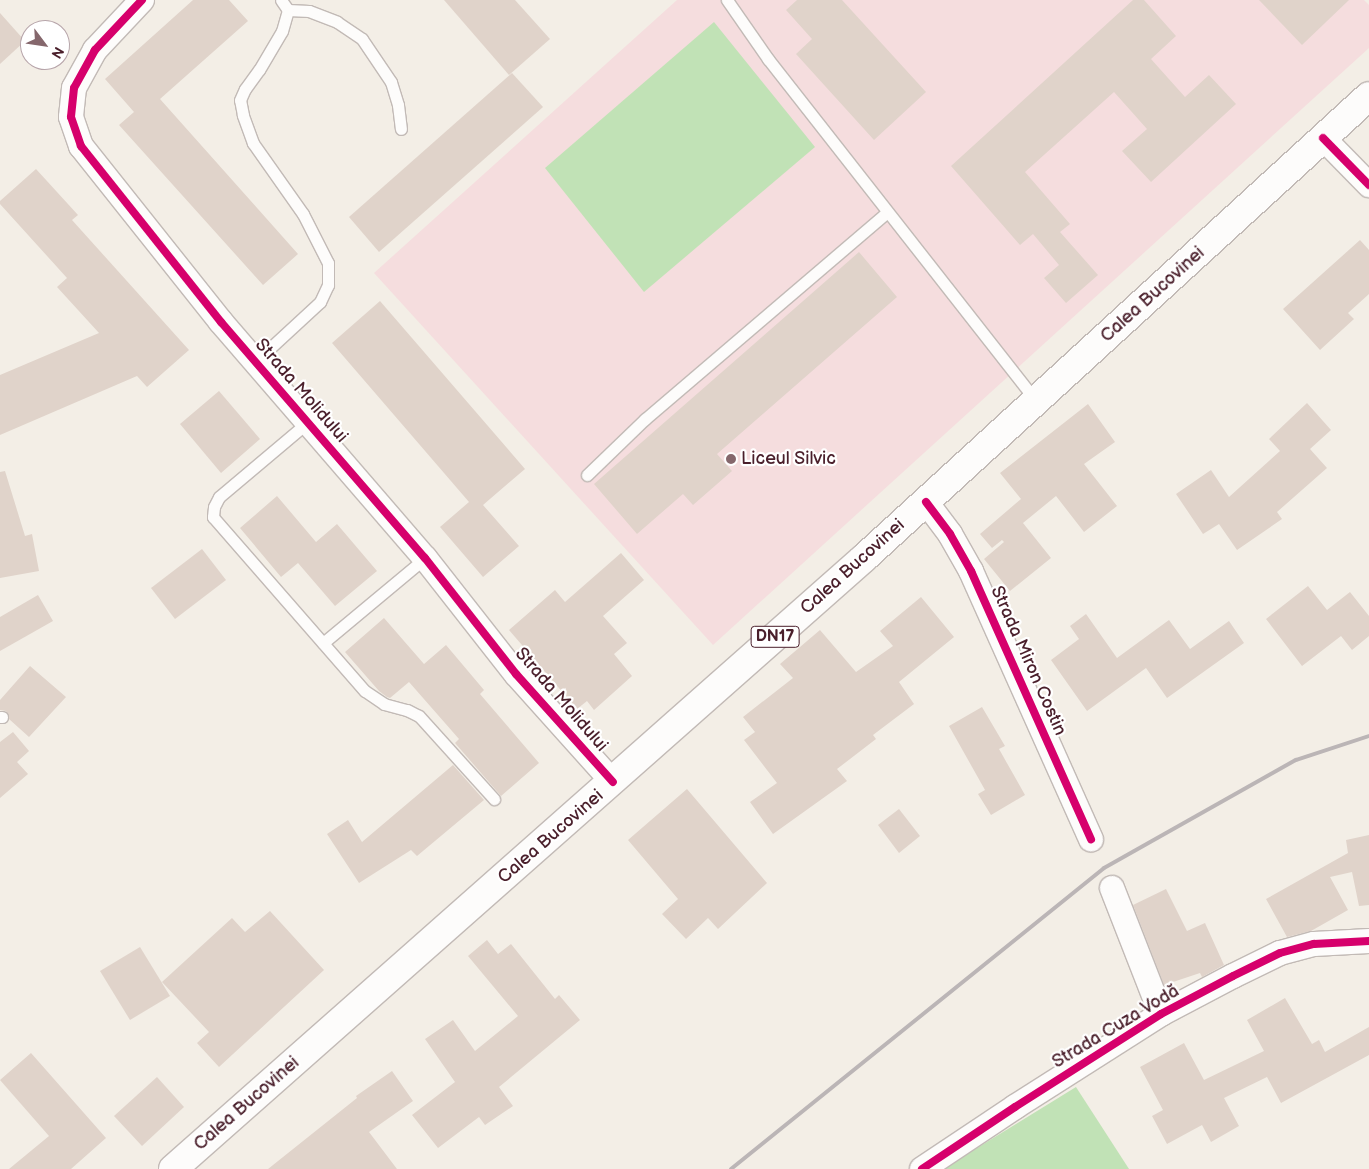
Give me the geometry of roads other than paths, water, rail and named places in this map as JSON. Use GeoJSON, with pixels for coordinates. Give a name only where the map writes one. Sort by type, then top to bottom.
{"type":"FeatureCollection","features":[{"type":"Feature","properties":{"kind":"highway","name":"Calea Bucovinei"},"geometry":{"type":"LineString","coordinates":[[173,1169],[613,782],[926,502],[1369,96]]}},
{"type":"Feature","properties":{"kind":"street","name":"Strada Molidului"},"geometry":{"type":"LineString","coordinates":[[142,0],[95,50],[74,88],[71,116],[81,146],[221,322],[425,558],[516,674],[613,782]]}},
{"type":"Feature","properties":{"kind":"street"},"geometry":{"type":"LineString","coordinates":[[1322,138],[1369,185]]}},
{"type":"Feature","properties":{"kind":"street","name":"Strada Miron Costin"},"geometry":{"type":"LineString","coordinates":[[926,502],[950,534],[971,571],[1091,839]]}},
{"type":"Feature","properties":{"kind":"street"},"geometry":{"type":"LineString","coordinates":[[1112,888],[1161,1014]]}},
{"type":"Feature","properties":{"kind":"street","name":"Strada Cuza Vodă"},"geometry":{"type":"LineString","coordinates":[[922,1169],[1161,1014],[1280,953],[1314,944],[1369,940]]}},
{"type":"Feature","properties":{"kind":"lane"},"geometry":{"type":"LineString","coordinates":[[727,0],[768,59],[1036,401]]}},
{"type":"Feature","properties":{"kind":"lane"},"geometry":{"type":"LineString","coordinates":[[256,361],[320,302],[328,285],[328,263],[303,214],[253,143],[242,115],[240,100],[245,89],[282,31],[284,5],[309,10],[337,22],[362,39],[390,82],[398,105],[401,130]]}},
{"type":"Feature","properties":{"kind":"lane"},"geometry":{"type":"LineString","coordinates":[[587,475],[645,419],[887,212]]}},
{"type":"Feature","properties":{"kind":"lane"},"geometry":{"type":"LineString","coordinates":[[308,422],[219,497],[214,506],[213,517],[365,691],[384,704],[407,710],[430,726],[494,799]]}},
{"type":"Feature","properties":{"kind":"lane"},"geometry":{"type":"LineString","coordinates":[[323,643],[425,558]]}},
{"type":"Feature","properties":{"kind":"railway"},"geometry":{"type":"LineString","coordinates":[[731,1169],[1104,868],[1296,760],[1369,736]]}},
{"type":"Feature","properties":{"kind":"place","name":"Liceul Silvic"},"geometry":{"type":"Point","coordinates":[731,459]}}]}
